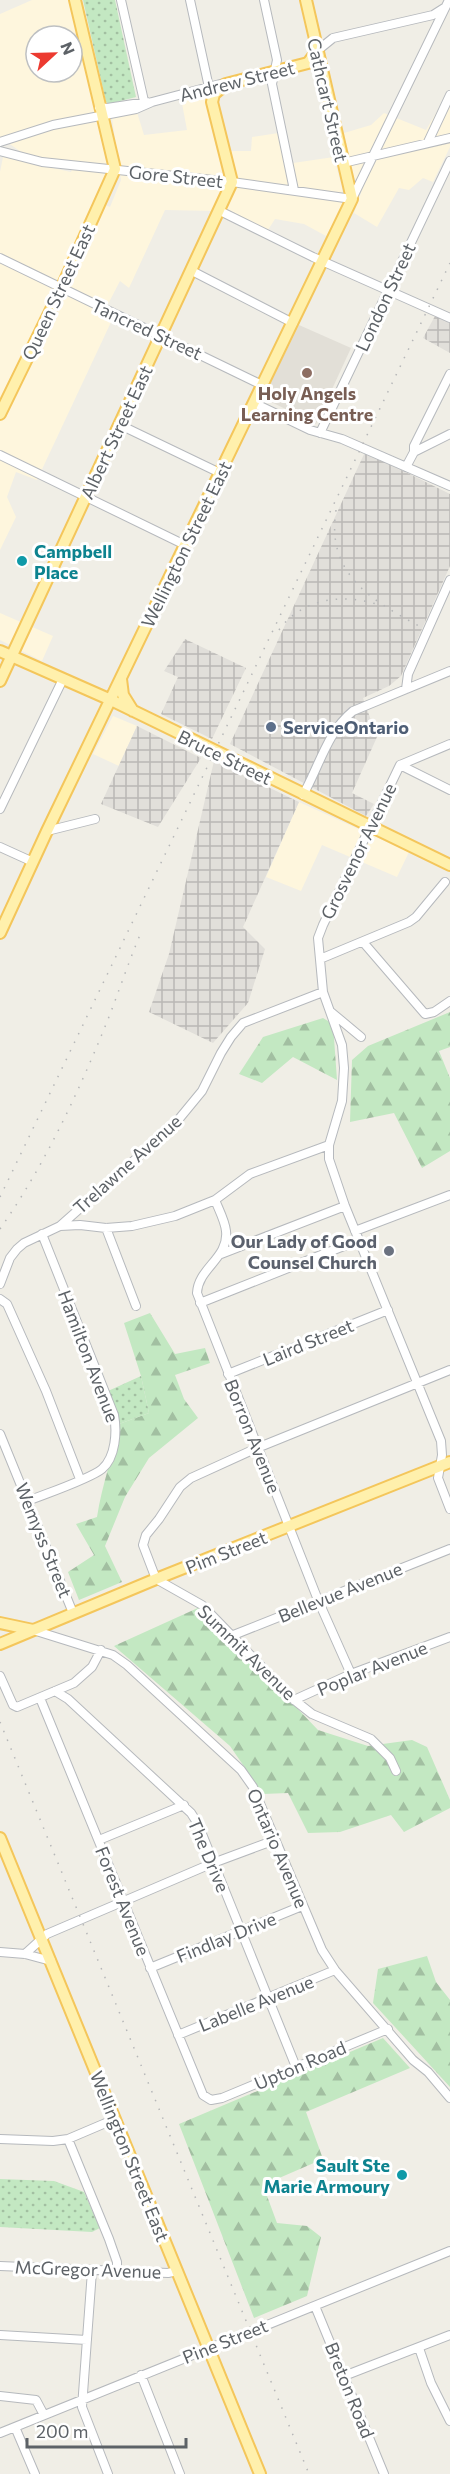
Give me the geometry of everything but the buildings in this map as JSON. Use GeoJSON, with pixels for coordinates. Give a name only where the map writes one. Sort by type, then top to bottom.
{"type":"FeatureCollection","features":[{"type":"Feature","properties":{"kind":"main road"},"geometry":{"type":"LineString","coordinates":[[75,0],[115,169]]}},
{"type":"Feature","properties":{"kind":"main road","name":"Cathcart Street"},"geometry":{"type":"LineString","coordinates":[[306,0],[352,199]]}},
{"type":"Feature","properties":{"kind":"main road","name":"Andrew Street"},"geometry":{"type":"LineString","coordinates":[[235,80],[308,63],[317,51]]}},
{"type":"Feature","properties":{"kind":"main road"},"geometry":{"type":"LineString","coordinates":[[308,63],[315,65],[321,72]]}},
{"type":"Feature","properties":{"kind":"main road"},"geometry":{"type":"LineString","coordinates":[[232,182],[212,102],[214,94],[219,89],[235,80]]}},
{"type":"Feature","properties":{"kind":"main road","name":"Queen Street East"},"geometry":{"type":"LineString","coordinates":[[0,414],[61,289],[115,169]]}},
{"type":"Feature","properties":{"kind":"main road","name":"Albert Street East"},"geometry":{"type":"LineString","coordinates":[[0,681],[232,182]]}},
{"type":"Feature","properties":{"kind":"main road","name":"Wellington Street East"},"geometry":{"type":"LineString","coordinates":[[0,933],[352,199]]}},
{"type":"Feature","properties":{"kind":"main road","name":"Bruce Street"},"geometry":{"type":"LineString","coordinates":[[0,651],[111,700],[450,865]]}},
{"type":"Feature","properties":{"kind":"main road"},"geometry":{"type":"LineString","coordinates":[[121,679],[123,694],[134,711]]}},
{"type":"Feature","properties":{"kind":"main road","name":"Pim Street"},"geometry":{"type":"LineString","coordinates":[[0,1644],[445,1464]]}},
{"type":"Feature","properties":{"kind":"main road"},"geometry":{"type":"LineString","coordinates":[[0,1623],[33,1630]]}},
{"type":"Feature","properties":{"kind":"main road","name":"Wellington Street East"},"geometry":{"type":"LineString","coordinates":[[1,1841],[260,2474]]}},
{"type":"Feature","properties":{"kind":"street"},"geometry":{"type":"LineString","coordinates":[[121,0],[148,102]]}},
{"type":"Feature","properties":{"kind":"street"},"geometry":{"type":"LineString","coordinates":[[190,0],[212,102]]}},
{"type":"Feature","properties":{"kind":"street"},"geometry":{"type":"LineString","coordinates":[[264,0],[277,60],[273,84],[294,190]]}},
{"type":"Feature","properties":{"kind":"street"},"geometry":{"type":"LineString","coordinates":[[311,27],[320,35],[333,38],[426,17],[439,12],[448,2]]}},
{"type":"Feature","properties":{"kind":"street","name":"Wellington Street East"},"geometry":{"type":"LineString","coordinates":[[352,199],[448,2]]}},
{"type":"Feature","properties":{"kind":"street"},"geometry":{"type":"LineString","coordinates":[[426,17],[432,21],[435,31]]}},
{"type":"Feature","properties":{"kind":"street"},"geometry":{"type":"LineString","coordinates":[[317,51],[333,38]]}},
{"type":"Feature","properties":{"kind":"street","name":"Andrew Street"},"geometry":{"type":"LineString","coordinates":[[0,142],[100,111],[136,109],[148,102],[235,80]]}},
{"type":"Feature","properties":{"kind":"street"},"geometry":{"type":"LineString","coordinates":[[428,142],[450,95]]}},
{"type":"Feature","properties":{"kind":"street"},"geometry":{"type":"LineString","coordinates":[[343,163],[450,138]]}},
{"type":"Feature","properties":{"kind":"street","name":"Gore Street"},"geometry":{"type":"LineString","coordinates":[[0,151],[42,162],[232,182],[352,199]]}},
{"type":"Feature","properties":{"kind":"street","name":"London Street"},"geometry":{"type":"LineString","coordinates":[[320,433],[450,161]]}},
{"type":"Feature","properties":{"kind":"street"},"geometry":{"type":"LineString","coordinates":[[220,211],[450,318]]}},
{"type":"Feature","properties":{"kind":"street","name":"Tancred Street"},"geometry":{"type":"LineString","coordinates":[[0,258],[262,385]]}},
{"type":"Feature","properties":{"kind":"street"},"geometry":{"type":"LineString","coordinates":[[192,272],[293,323]]}},
{"type":"Feature","properties":{"kind":"street"},"geometry":{"type":"LineString","coordinates":[[406,466],[450,374]]}},
{"type":"Feature","properties":{"kind":"street"},"geometry":{"type":"LineString","coordinates":[[254,403],[320,433],[342,439],[450,486]]}},
{"type":"Feature","properties":{"kind":"street"},"geometry":{"type":"LineString","coordinates":[[118,424],[220,473]]}},
{"type":"Feature","properties":{"kind":"street"},"geometry":{"type":"LineString","coordinates":[[414,452],[450,434]]}},
{"type":"Feature","properties":{"kind":"street"},"geometry":{"type":"LineString","coordinates":[[0,455],[185,545]]}},
{"type":"Feature","properties":{"kind":"street"},"geometry":{"type":"LineString","coordinates":[[406,689],[408,674],[450,580]]}},
{"type":"Feature","properties":{"kind":"street"},"geometry":{"type":"LineString","coordinates":[[441,599],[450,595]]}},
{"type":"Feature","properties":{"kind":"street"},"geometry":{"type":"LineString","coordinates":[[303,795],[331,737],[344,718],[353,711],[450,671]]}},
{"type":"Feature","properties":{"kind":"street"},"geometry":{"type":"LineString","coordinates":[[0,809],[63,679]]}},
{"type":"Feature","properties":{"kind":"street","name":"Grosvenor Avenue"},"geometry":{"type":"LineString","coordinates":[[329,1145],[342,1101],[344,1068],[342,1045],[323,992],[318,938],[322,925],[400,765],[450,744]]}},
{"type":"Feature","properties":{"kind":"street"},"geometry":{"type":"LineString","coordinates":[[400,765],[450,790]]}},
{"type":"Feature","properties":{"kind":"street"},"geometry":{"type":"LineString","coordinates":[[47,831],[95,819]]}},
{"type":"Feature","properties":{"kind":"street"},"geometry":{"type":"LineString","coordinates":[[0,847],[33,862]]}},
{"type":"Feature","properties":{"kind":"street"},"geometry":{"type":"LineString","coordinates":[[320,959],[416,917],[445,882]]}},
{"type":"Feature","properties":{"kind":"street"},"geometry":{"type":"LineString","coordinates":[[363,942],[425,1014],[434,1012],[450,1001]]}},
{"type":"Feature","properties":{"kind":"street","name":"Trelawne Avenue"},"geometry":{"type":"LineString","coordinates":[[60,1226],[174,1125],[202,1091],[221,1053],[243,1023],[323,992]]}},
{"type":"Feature","properties":{"kind":"street"},"geometry":{"type":"LineString","coordinates":[[330,1011],[361,1037]]}},
{"type":"Feature","properties":{"kind":"street"},"geometry":{"type":"LineString","coordinates":[[0,1284],[10,1258],[17,1249],[60,1226],[80,1225],[106,1228],[132,1226],[175,1216],[215,1200],[250,1174],[329,1145],[329,1159],[345,1206],[441,1441],[445,1464],[438,1478],[450,1509]]}},
{"type":"Feature","properties":{"kind":"street"},"geometry":{"type":"LineString","coordinates":[[356,1231],[450,1195]]}},
{"type":"Feature","properties":{"kind":"street"},"geometry":{"type":"LineString","coordinates":[[215,1200],[226,1232],[225,1245],[221,1254]]}},
{"type":"Feature","properties":{"kind":"street"},"geometry":{"type":"LineString","coordinates":[[221,1254],[345,1206]]}},
{"type":"Feature","properties":{"kind":"street"},"geometry":{"type":"LineString","coordinates":[[106,1228],[136,1306]]}},
{"type":"Feature","properties":{"kind":"street","name":"Hamilton Avenue"},"geometry":{"type":"LineString","coordinates":[[28,1501],[103,1468],[113,1449],[117,1428],[114,1415],[42,1234]]}},
{"type":"Feature","properties":{"kind":"street"},"geometry":{"type":"LineString","coordinates":[[200,1303],[360,1240]]}},
{"type":"Feature","properties":{"kind":"street","name":"Borron Avenue"},"geometry":{"type":"LineString","coordinates":[[221,1254],[197,1283],[200,1303],[318,1600],[351,1674]]}},
{"type":"Feature","properties":{"kind":"street"},"geometry":{"type":"LineString","coordinates":[[0,1299],[7,1304],[46,1391],[80,1479]]}},
{"type":"Feature","properties":{"kind":"street","name":"Laird Street"},"geometry":{"type":"LineString","coordinates":[[228,1374],[388,1310]]}},
{"type":"Feature","properties":{"kind":"street"},"geometry":{"type":"LineString","coordinates":[[156,1579],[143,1545],[146,1535],[180,1487],[203,1471],[450,1370]]}},
{"type":"Feature","properties":{"kind":"street","name":"Wemyss Street"},"geometry":{"type":"LineString","coordinates":[[1,1438],[73,1613]]}},
{"type":"Feature","properties":{"kind":"street","name":"Bellevue Avenue"},"geometry":{"type":"LineString","coordinates":[[231,1636],[450,1548]]}},
{"type":"Feature","properties":{"kind":"street","name":"Summit Avenue"},"geometry":{"type":"LineString","coordinates":[[156,1579],[202,1605],[294,1700],[312,1714],[371,1739],[390,1758],[396,1771]]}},
{"type":"Feature","properties":{"kind":"street","name":"Ontario Avenue"},"geometry":{"type":"LineString","coordinates":[[33,1630],[113,1655],[127,1665],[241,1770],[262,1805],[302,1906],[322,1950],[335,1971],[413,2060],[428,2072],[450,2098]]}},
{"type":"Feature","properties":{"kind":"street","name":"Poplar Avenue"},"geometry":{"type":"LineString","coordinates":[[294,1700],[351,1674],[450,1636]]}},
{"type":"Feature","properties":{"kind":"street"},"geometry":{"type":"LineString","coordinates":[[0,1676],[13,1706],[17,1707],[74,1683],[92,1667],[101,1650]]}},
{"type":"Feature","properties":{"kind":"street","name":"The Drive"},"geometry":{"type":"LineString","coordinates":[[55,1691],[68,1699],[184,1805],[198,1824],[296,2067]]}},
{"type":"Feature","properties":{"kind":"street","name":"Forest Avenue"},"geometry":{"type":"LineString","coordinates":[[40,1698],[177,2035],[203,2095],[211,2100]]}},
{"type":"Feature","properties":{"kind":"street"},"geometry":{"type":"LineString","coordinates":[[99,1840],[184,1805]]}},
{"type":"Feature","properties":{"kind":"street"},"geometry":{"type":"LineString","coordinates":[[25,1954],[48,1934],[213,1863],[275,1840]]}},
{"type":"Feature","properties":{"kind":"street","name":"Findlay Drive"},"geometry":{"type":"LineString","coordinates":[[150,1968],[302,1906]]}},
{"type":"Feature","properties":{"kind":"street"},"geometry":{"type":"LineString","coordinates":[[0,1952],[25,1954],[51,1961]]}},
{"type":"Feature","properties":{"kind":"street","name":"Labelle Avenue"},"geometry":{"type":"LineString","coordinates":[[177,2035],[335,1971]]}},
{"type":"Feature","properties":{"kind":"street","name":"Upton Road"},"geometry":{"type":"LineString","coordinates":[[211,2100],[222,2098],[388,2029]]}},
{"type":"Feature","properties":{"kind":"street"},"geometry":{"type":"LineString","coordinates":[[0,2139],[53,2141],[68,2139],[115,2119]]}},
{"type":"Feature","properties":{"kind":"street"},"geometry":{"type":"LineString","coordinates":[[68,2139],[109,2239],[117,2262],[117,2270]]}},
{"type":"Feature","properties":{"kind":"street","name":"Pine Street"},"geometry":{"type":"LineString","coordinates":[[0,2433],[450,2251]]}},
{"type":"Feature","properties":{"kind":"street","name":"McGregor Avenue"},"geometry":{"type":"LineString","coordinates":[[0,2266],[92,2271],[168,2273],[177,2271]]}},
{"type":"Feature","properties":{"kind":"street"},"geometry":{"type":"LineString","coordinates":[[92,2271],[83,2398],[86,2420],[108,2474]]}},
{"type":"Feature","properties":{"kind":"street","name":"Breton Road"},"geometry":{"type":"LineString","coordinates":[[315,2306],[384,2474]]}},
{"type":"Feature","properties":{"kind":"street"},"geometry":{"type":"LineString","coordinates":[[0,2335],[87,2340]]}},
{"type":"Feature","properties":{"kind":"street"},"geometry":{"type":"LineString","coordinates":[[344,2376],[450,2335]]}},
{"type":"Feature","properties":{"kind":"street"},"geometry":{"type":"LineString","coordinates":[[419,2348],[431,2383],[450,2421]]}},
{"type":"Feature","properties":{"kind":"street"},"geometry":{"type":"LineString","coordinates":[[141,2375],[180,2474]]}},
{"type":"Feature","properties":{"kind":"street"},"geometry":{"type":"LineString","coordinates":[[0,2396],[36,2400],[44,2415]]}},
{"type":"Feature","properties":{"kind":"street"},"geometry":{"type":"LineString","coordinates":[[15,2427],[35,2474]]}},
{"type":"Feature","properties":{"kind":"shaded area"},"geometry":{"type":"Polygon","coordinates":[[[32,0],[70,0],[75,24],[24,24],[24,84],[84,84],[84,62],[108,169],[96,201],[110,207],[121,180],[112,118],[136,109],[144,135],[187,130],[181,98],[204,95],[217,151],[251,151],[252,137],[285,132],[293,163],[334,157],[342,188],[343,207],[326,236],[304,224],[275,219],[268,230],[235,216],[216,211],[165,210],[129,288],[120,281],[107,306],[116,309],[112,320],[37,480],[16,472],[7,497],[16,517],[0,550],[0,172],[3,157],[71,172],[75,162],[34,158],[24,154],[0,137],[0,14],[32,0]]]}},
{"type":"Feature","properties":{"kind":"shaded area"},"geometry":{"type":"Polygon","coordinates":[[[445,98],[450,101],[450,147],[433,182],[423,178],[409,190],[399,188],[377,227],[354,213],[362,190],[354,177],[344,133],[371,125],[384,113],[426,130],[445,98]]]}},
{"type":"Feature","properties":{"kind":"shaded area"},"geometry":{"type":"Polygon","coordinates":[[[435,316],[450,322],[450,353],[423,338],[435,316]]]}},
{"type":"Feature","properties":{"kind":"shaded area","name":"Holy Angels Learning Centre"},"geometry":{"type":"Polygon","coordinates":[[[299,325],[351,348],[316,424],[263,398],[299,325]]]}},
{"type":"Feature","properties":{"kind":"shaded area"},"geometry":{"type":"Polygon","coordinates":[[[365,452],[450,494],[450,566],[401,676],[389,686],[363,698],[377,737],[352,793],[374,804],[366,816],[230,744],[365,452]]]}},
{"type":"Feature","properties":{"kind":"shaded area"},"geometry":{"type":"Polygon","coordinates":[[[0,613],[53,636],[42,661],[0,640],[0,613]]]}},
{"type":"Feature","properties":{"kind":"shaded area"},"geometry":{"type":"Polygon","coordinates":[[[185,639],[246,668],[212,739],[161,714],[178,677],[164,671],[185,639]]]}},
{"type":"Feature","properties":{"kind":"shaded area"},"geometry":{"type":"Polygon","coordinates":[[[113,716],[137,726],[119,766],[93,754],[113,716]]]}},
{"type":"Feature","properties":{"kind":"shaded area"},"geometry":{"type":"Polygon","coordinates":[[[137,726],[201,758],[158,827],[101,804],[137,726]]]}},
{"type":"Feature","properties":{"kind":"shaded area"},"geometry":{"type":"Polygon","coordinates":[[[214,761],[299,802],[243,927],[265,949],[248,1003],[213,1043],[149,1012],[169,954],[214,761]]]}},
{"type":"Feature","properties":{"kind":"shaded area"},"geometry":{"type":"Polygon","coordinates":[[[299,802],[409,852],[397,877],[322,845],[301,891],[266,877],[299,802]]]}},
{"type":"Feature","properties":{"kind":"green space"},"geometry":{"type":"Polygon","coordinates":[[[83,0],[115,0],[136,97],[109,104],[106,102],[83,0]]]}},
{"type":"Feature","properties":{"kind":"green space"},"geometry":{"type":"Polygon","coordinates":[[[450,1012],[450,1047],[439,1051],[450,1078],[450,1151],[422,1168],[394,1113],[350,1122],[352,1060],[368,1046],[450,1012]]]}},
{"type":"Feature","properties":{"kind":"green space"},"geometry":{"type":"Polygon","coordinates":[[[323,1018],[333,1024],[337,1080],[293,1057],[262,1083],[239,1074],[263,1037],[323,1018]]]}},
{"type":"Feature","properties":{"kind":"green space"},"geometry":{"type":"Polygon","coordinates":[[[150,1313],[175,1354],[205,1348],[210,1363],[175,1375],[184,1399],[198,1418],[149,1458],[125,1497],[105,1546],[122,1582],[79,1600],[68,1572],[94,1555],[76,1524],[97,1517],[119,1424],[149,1413],[141,1376],[124,1323],[150,1313]]]}},
{"type":"Feature","properties":{"kind":"green space"},"geometry":{"type":"Polygon","coordinates":[[[141,1376],[149,1413],[119,1424],[108,1391],[141,1376]]]}},
{"type":"Feature","properties":{"kind":"green space"},"geometry":{"type":"Polygon","coordinates":[[[200,1607],[318,1730],[368,1746],[412,1740],[427,1747],[450,1800],[450,1808],[404,1832],[391,1815],[340,1832],[308,1833],[288,1793],[263,1794],[230,1746],[114,1646],[200,1607]]]}},
{"type":"Feature","properties":{"kind":"green space"},"geometry":{"type":"Polygon","coordinates":[[[427,1956],[436,1982],[450,2000],[450,2087],[373,2003],[378,1969],[427,1956]]]}},
{"type":"Feature","properties":{"kind":"green space"},"geometry":{"type":"Polygon","coordinates":[[[383,2038],[410,2068],[306,2112],[323,2159],[263,2185],[277,2223],[307,2226],[321,2237],[307,2296],[254,2318],[179,2124],[383,2038]]]}},
{"type":"Feature","properties":{"kind":"green space"},"geometry":{"type":"Polygon","coordinates":[[[0,2179],[54,2181],[84,2192],[100,2228],[92,2232],[0,2227],[0,2179]]]}},
{"type":"Feature","properties":{"kind":"railway"},"geometry":{"type":"LineString","coordinates":[[0,1197],[450,263]]}},
{"type":"Feature","properties":{"kind":"railway"},"geometry":{"type":"LineString","coordinates":[[336,510],[335,532],[338,551],[345,568],[369,595],[419,626]]}},
{"type":"Feature","properties":{"kind":"railway"},"geometry":{"type":"LineString","coordinates":[[279,630],[299,611],[323,601],[350,599],[376,604]]}},
{"type":"Feature","properties":{"kind":"railway"},"geometry":{"type":"LineString","coordinates":[[0,1229],[30,1183],[68,1110],[107,1022],[140,935]]}},
{"type":"Feature","properties":{"kind":"railway"},"geometry":{"type":"LineString","coordinates":[[0,1722],[309,2474]]}},
{"type":"Feature","properties":{"kind":"place","name":"Holy Angels Learning Centre"},"geometry":{"type":"Point","coordinates":[307,373]}},
{"type":"Feature","properties":{"kind":"place","name":"Campbell Place"},"geometry":{"type":"Point","coordinates":[22,561]}},
{"type":"Feature","properties":{"kind":"place","name":"ServiceOntario"},"geometry":{"type":"Point","coordinates":[271,727]}},
{"type":"Feature","properties":{"kind":"place","name":"Our Lady of Good Counsel Church"},"geometry":{"type":"Point","coordinates":[389,1251]}},
{"type":"Feature","properties":{"kind":"place","name":"Sault Ste Marie Armoury"},"geometry":{"type":"Point","coordinates":[402,2175]}}]}
